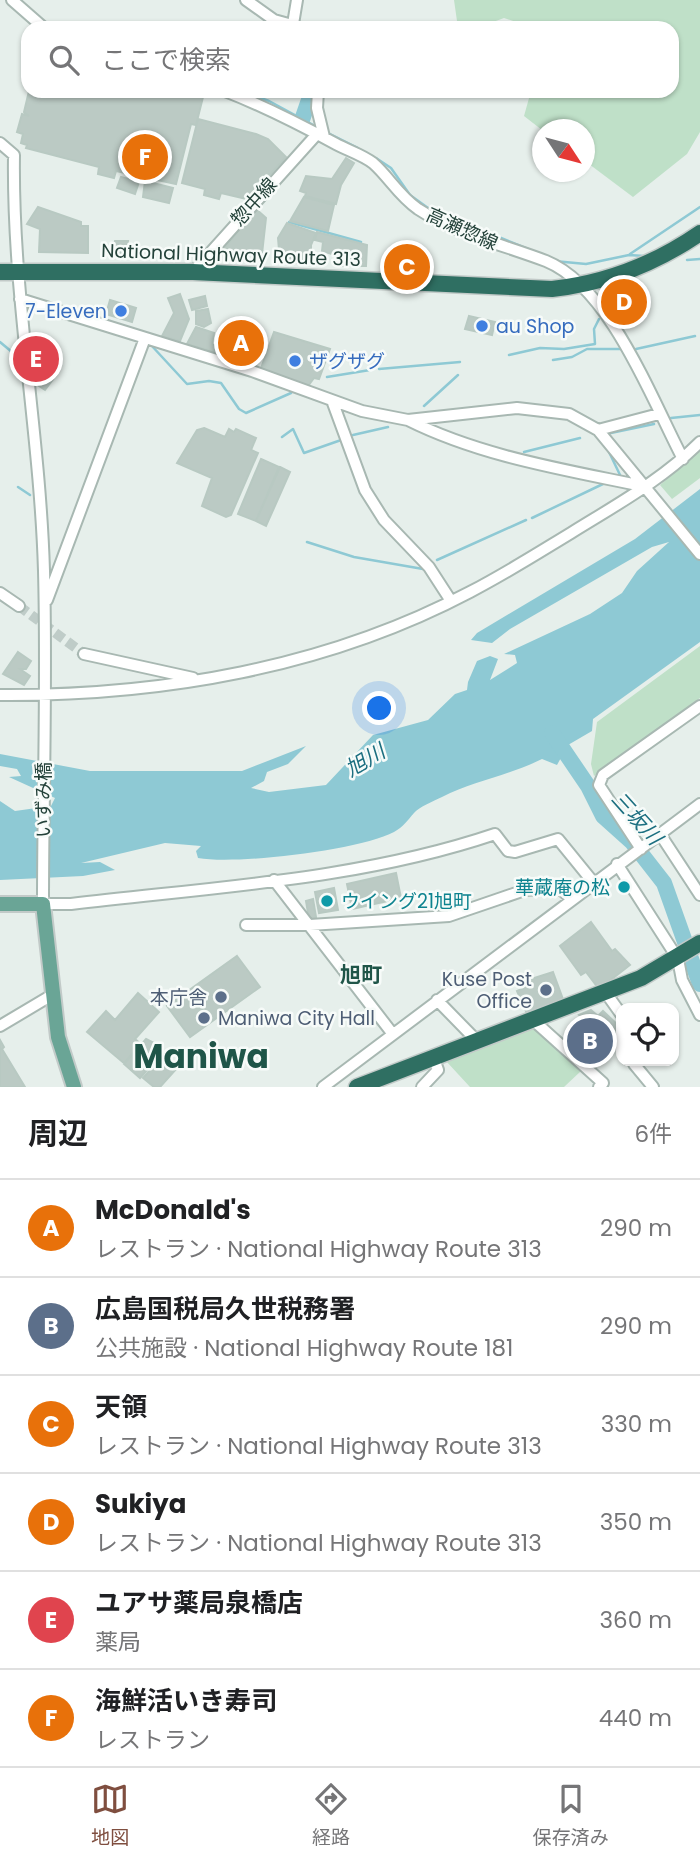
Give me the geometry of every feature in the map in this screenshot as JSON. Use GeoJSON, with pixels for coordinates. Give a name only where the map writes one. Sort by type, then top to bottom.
{"type":"FeatureCollection","features":[{"type":"Feature","properties":{"kind":"highway","name":"National Highway Route 313"},"geometry":{"type":"LineString","coordinates":[[0,272],[193,272],[552,289],[582,286],[630,272],[700,233]]}},
{"type":"Feature","properties":{"kind":"highway"},"geometry":{"type":"LineString","coordinates":[[357,1087],[606,993],[678,959],[697,945]]}},
{"type":"Feature","properties":{"kind":"main road"},"geometry":{"type":"LineString","coordinates":[[0,904],[43,904],[58,1037],[74,1087]]}},
{"type":"Feature","properties":{"kind":"street"},"geometry":{"type":"LineString","coordinates":[[12,0],[36,21]]}},
{"type":"Feature","properties":{"kind":"street"},"geometry":{"type":"LineString","coordinates":[[246,0],[278,21]]}},
{"type":"Feature","properties":{"kind":"street"},"geometry":{"type":"LineString","coordinates":[[297,0],[298,21]]}},
{"type":"Feature","properties":{"kind":"street","name":"高瀬惣線"},"geometry":{"type":"LineString","coordinates":[[243,98],[278,112],[373,163],[392,187],[430,216],[511,251],[547,262],[582,286],[622,339],[683,459]]}},
{"type":"Feature","properties":{"kind":"street"},"geometry":{"type":"LineString","coordinates":[[318,98],[320,136]]}},
{"type":"Feature","properties":{"kind":"street","name":"惣中線"},"geometry":{"type":"LineString","coordinates":[[193,272],[320,136]]}},
{"type":"Feature","properties":{"kind":"street","name":"いずみ橋"},"geometry":{"type":"LineString","coordinates":[[0,144],[13,155],[13,202],[20,299],[38,481],[44,610],[43,904]]}},
{"type":"Feature","properties":{"kind":"street"},"geometry":{"type":"LineString","coordinates":[[20,299],[252,371],[333,403],[408,421],[429,431],[562,471],[647,487]]}},
{"type":"Feature","properties":{"kind":"street"},"geometry":{"type":"LineString","coordinates":[[44,610],[145,338]]}},
{"type":"Feature","properties":{"kind":"street"},"geometry":{"type":"LineString","coordinates":[[333,403],[365,490],[384,520],[429,567],[450,601]]}},
{"type":"Feature","properties":{"kind":"street"},"geometry":{"type":"LineString","coordinates":[[408,421],[517,408],[569,414],[598,430],[700,554]]}},
{"type":"Feature","properties":{"kind":"street"},"geometry":{"type":"LineString","coordinates":[[598,430],[659,414]]}},
{"type":"Feature","properties":{"kind":"street"},"geometry":{"type":"LineString","coordinates":[[0,695],[124,691],[202,680],[312,655],[450,601],[524,562],[647,487],[700,442]]}},
{"type":"Feature","properties":{"kind":"street"},"geometry":{"type":"LineString","coordinates":[[0,593],[19,606]]}},
{"type":"Feature","properties":{"kind":"street"},"geometry":{"type":"LineString","coordinates":[[84,654],[202,680]]}},
{"type":"Feature","properties":{"kind":"street"},"geometry":{"type":"LineString","coordinates":[[641,849],[599,785],[603,775],[700,706]]}},
{"type":"Feature","properties":{"kind":"street"},"geometry":{"type":"LineString","coordinates":[[324,1086],[700,804]]}},
{"type":"Feature","properties":{"kind":"street"},"geometry":{"type":"LineString","coordinates":[[43,904],[71,904],[377,867],[439,853],[495,834],[508,851],[515,852],[558,839],[593,882]]}},
{"type":"Feature","properties":{"kind":"street"},"geometry":{"type":"LineString","coordinates":[[660,834],[700,895]]}},
{"type":"Feature","properties":{"kind":"street"},"geometry":{"type":"LineString","coordinates":[[617,864],[678,959],[682,980],[700,1016]]}},
{"type":"Feature","properties":{"kind":"street"},"geometry":{"type":"LineString","coordinates":[[274,880],[392,1033]]}},
{"type":"Feature","properties":{"kind":"street"},"geometry":{"type":"LineString","coordinates":[[246,925],[310,925],[449,916],[525,890],[559,887],[572,899]]}},
{"type":"Feature","properties":{"kind":"street"},"geometry":{"type":"LineString","coordinates":[[606,993],[616,1007]]}},
{"type":"Feature","properties":{"kind":"street"},"geometry":{"type":"LineString","coordinates":[[0,1026],[52,995]]}},
{"type":"Feature","properties":{"kind":"street"},"geometry":{"type":"LineString","coordinates":[[437,999],[478,1042]]}},
{"type":"Feature","properties":{"kind":"street"},"geometry":{"type":"LineString","coordinates":[[533,1020],[603,1083],[599,1087]]}},
{"type":"Feature","properties":{"kind":"street"},"geometry":{"type":"LineString","coordinates":[[422,1087],[438,1070],[435,1059]]}},
{"type":"Feature","properties":{"kind":"street"},"geometry":{"type":"LineString","coordinates":[[636,1066],[653,1087]]}},
{"type":"Feature","properties":{"kind":"green space"},"geometry":{"type":"Polygon","coordinates":[[[454,0],[700,0],[700,132],[687,154],[633,197],[595,168],[595,119],[532,119],[532,122],[524,116],[529,98],[679,98],[679,21],[513,21],[504,18],[496,21],[457,21],[454,0]]]}},
{"type":"Feature","properties":{"kind":"green space"},"geometry":{"type":"Polygon","coordinates":[[[700,451],[700,478],[672,499],[660,485],[700,451]]]}},
{"type":"Feature","properties":{"kind":"green space"},"geometry":{"type":"Polygon","coordinates":[[[700,646],[700,698],[594,776],[591,764],[597,722],[700,646]]]}},
{"type":"Feature","properties":{"kind":"green space"},"geometry":{"type":"Polygon","coordinates":[[[535,1028],[581,1071],[564,1087],[470,1087],[446,1061],[535,1028]]]}},
{"type":"Feature","properties":{"kind":"water","name":"旭川"},"geometry":{"type":"Polygon","coordinates":[[[700,489],[700,642],[593,719],[592,731],[568,745],[557,765],[542,759],[454,791],[419,809],[394,832],[355,845],[268,858],[216,860],[198,858],[196,851],[201,846],[165,843],[81,863],[100,862],[115,870],[83,876],[0,880],[0,801],[15,811],[51,806],[55,798],[9,777],[21,776],[17,769],[0,766],[0,754],[90,771],[242,771],[306,746],[288,764],[267,772],[264,781],[251,788],[269,792],[326,785],[373,735],[428,720],[455,694],[467,690],[477,661],[490,656],[498,659],[490,680],[517,663],[515,655],[504,654],[590,614],[622,593],[637,571],[669,542],[652,547],[510,629],[492,643],[471,640],[477,633],[635,539],[700,489]]]}},
{"type":"Feature","properties":{"kind":"building"},"geometry":{"type":"Polygon","coordinates":[[[27,98],[203,98],[196,125],[191,124],[176,184],[116,171],[114,178],[98,174],[99,167],[26,148],[27,145],[21,143],[23,134],[17,132],[22,114],[29,116],[24,112],[27,98]]]}},
{"type":"Feature","properties":{"kind":"building"},"geometry":{"type":"Polygon","coordinates":[[[198,119],[268,139],[286,157],[255,191],[251,200],[221,193],[219,199],[204,195],[205,189],[182,183],[198,119]]]}},
{"type":"Feature","properties":{"kind":"building"},"geometry":{"type":"Polygon","coordinates":[[[346,158],[354,163],[341,185],[336,204],[305,196],[306,193],[300,191],[306,176],[332,179],[346,158]]]}},
{"type":"Feature","properties":{"kind":"building"},"geometry":{"type":"Polygon","coordinates":[[[121,177],[139,182],[135,194],[117,188],[121,177]]]}},
{"type":"Feature","properties":{"kind":"building"},"geometry":{"type":"Polygon","coordinates":[[[145,181],[173,188],[169,203],[143,197],[145,181]]]}},
{"type":"Feature","properties":{"kind":"building"},"geometry":{"type":"Polygon","coordinates":[[[304,197],[334,205],[328,231],[290,221],[304,197]]]}},
{"type":"Feature","properties":{"kind":"building"},"geometry":{"type":"Polygon","coordinates":[[[38,207],[81,222],[81,226],[88,226],[88,253],[39,252],[40,229],[27,224],[38,207]]]}},
{"type":"Feature","properties":{"kind":"building"},"geometry":{"type":"Polygon","coordinates":[[[256,209],[266,218],[262,254],[224,249],[256,209]]]}},
{"type":"Feature","properties":{"kind":"building"},"geometry":{"type":"Polygon","coordinates":[[[287,223],[316,233],[311,245],[311,264],[280,262],[278,238],[287,223]]]}},
{"type":"Feature","properties":{"kind":"building"},"geometry":{"type":"Polygon","coordinates":[[[317,232],[367,245],[366,266],[342,266],[342,257],[322,251],[323,242],[315,240],[317,232]]]}},
{"type":"Feature","properties":{"kind":"building"},"geometry":{"type":"Polygon","coordinates":[[[115,241],[128,241],[125,258],[112,257],[115,241]]]}},
{"type":"Feature","properties":{"kind":"building"},"geometry":{"type":"Polygon","coordinates":[[[631,293],[635,304],[614,312],[611,300],[631,293]]]}},
{"type":"Feature","properties":{"kind":"building"},"geometry":{"type":"Polygon","coordinates":[[[180,294],[189,319],[180,341],[162,336],[174,313],[168,298],[180,294]]]}},
{"type":"Feature","properties":{"kind":"building"},"geometry":{"type":"Polygon","coordinates":[[[205,296],[207,306],[192,310],[189,300],[205,296]]]}},
{"type":"Feature","properties":{"kind":"building","name":"7-Eleven"},"geometry":{"type":"Polygon","coordinates":[[[110,300],[136,308],[132,322],[106,314],[110,300]]]}},
{"type":"Feature","properties":{"kind":"building"},"geometry":{"type":"Polygon","coordinates":[[[208,309],[211,323],[204,327],[196,324],[196,311],[208,309]]]}},
{"type":"Feature","properties":{"kind":"building"},"geometry":{"type":"Polygon","coordinates":[[[469,316],[495,322],[492,335],[465,329],[469,316]]]}},
{"type":"Feature","properties":{"kind":"building"},"geometry":{"type":"Polygon","coordinates":[[[196,327],[214,333],[212,344],[217,346],[215,352],[187,344],[196,327]]]}},
{"type":"Feature","properties":{"kind":"building"},"geometry":{"type":"Polygon","coordinates":[[[237,328],[254,333],[246,357],[230,352],[237,328]]]}},
{"type":"Feature","properties":{"kind":"building"},"geometry":{"type":"Polygon","coordinates":[[[274,332],[330,349],[319,379],[314,378],[308,386],[260,371],[274,332]]]}},
{"type":"Feature","properties":{"kind":"building"},"geometry":{"type":"Polygon","coordinates":[[[28,344],[57,374],[45,390],[33,382],[28,344]]]}},
{"type":"Feature","properties":{"kind":"building"},"geometry":{"type":"Polygon","coordinates":[[[204,428],[225,437],[229,429],[234,432],[236,429],[256,438],[251,450],[258,453],[231,515],[226,517],[202,506],[212,478],[177,463],[197,430],[204,428]]]}},
{"type":"Feature","properties":{"kind":"building"},"geometry":{"type":"Polygon","coordinates":[[[261,459],[279,467],[256,521],[238,514],[261,459]]]}},
{"type":"Feature","properties":{"kind":"building"},"geometry":{"type":"Polygon","coordinates":[[[280,467],[290,472],[266,526],[256,521],[280,467]]]}},
{"type":"Feature","properties":{"kind":"building"},"geometry":{"type":"Polygon","coordinates":[[[18,652],[31,661],[26,669],[20,669],[30,676],[24,685],[3,674],[18,652]]]}},
{"type":"Feature","properties":{"kind":"building"},"geometry":{"type":"Polygon","coordinates":[[[396,873],[401,898],[352,909],[347,884],[396,873]]]}},
{"type":"Feature","properties":{"kind":"building","name":"ウイング21旭町"},"geometry":{"type":"Polygon","coordinates":[[[334,888],[338,910],[319,913],[315,892],[334,888]]]}},
{"type":"Feature","properties":{"kind":"building"},"geometry":{"type":"Polygon","coordinates":[[[313,899],[316,917],[309,919],[306,901],[313,899]]]}},
{"type":"Feature","properties":{"kind":"building"},"geometry":{"type":"Polygon","coordinates":[[[591,922],[612,951],[615,949],[630,965],[599,989],[586,972],[581,975],[560,946],[591,922]]]}},
{"type":"Feature","properties":{"kind":"building"},"geometry":{"type":"Polygon","coordinates":[[[237,956],[260,987],[190,1037],[167,1006],[237,956]]]}},
{"type":"Feature","properties":{"kind":"building"},"geometry":{"type":"Polygon","coordinates":[[[553,972],[564,1002],[528,1016],[517,991],[524,988],[522,982],[553,972]]]}},
{"type":"Feature","properties":{"kind":"building"},"geometry":{"type":"Polygon","coordinates":[[[138,993],[159,1012],[135,1039],[141,1044],[124,1063],[87,1032],[106,1011],[115,1020],[138,993]]]}},
{"type":"Feature","properties":{"kind":"building"},"geometry":{"type":"Polygon","coordinates":[[[591,1010],[598,1016],[603,1011],[616,1023],[616,1031],[588,1061],[572,1046],[589,1026],[579,1015],[591,1010]]]}},
{"type":"Feature","properties":{"kind":"building"},"geometry":{"type":"Polygon","coordinates":[[[146,1039],[156,1044],[162,1053],[140,1078],[124,1064],[146,1039]]]}},
{"type":"Feature","properties":{"kind":"building"},"geometry":{"type":"Polygon","coordinates":[[[0,1040],[4,1047],[2,1049],[25,1087],[0,1087],[0,1040]]]}},
{"type":"Feature","properties":{"kind":"building"},"geometry":{"type":"Polygon","coordinates":[[[163,1056],[177,1068],[160,1087],[154,1087],[143,1078],[163,1056]]]}},
{"type":"Feature","properties":{"kind":"waterway"},"geometry":{"type":"LineString","coordinates":[[261,98],[317,127]]}},
{"type":"Feature","properties":{"kind":"waterway"},"geometry":{"type":"LineString","coordinates":[[302,120],[310,98]]}},
{"type":"Feature","properties":{"kind":"waterway"},"geometry":{"type":"LineString","coordinates":[[326,132],[358,148]]}},
{"type":"Feature","properties":{"kind":"waterway"},"geometry":{"type":"LineString","coordinates":[[376,158],[391,168],[410,195],[428,208],[528,249]]}},
{"type":"Feature","properties":{"kind":"waterway"},"geometry":{"type":"LineString","coordinates":[[630,254],[700,207]]}},
{"type":"Feature","properties":{"kind":"waterway"},"geometry":{"type":"LineString","coordinates":[[289,222],[361,242]]}},
{"type":"Feature","properties":{"kind":"waterway"},"geometry":{"type":"LineString","coordinates":[[554,261],[586,264],[629,255],[644,256]]}},
{"type":"Feature","properties":{"kind":"waterway"},"geometry":{"type":"LineString","coordinates":[[687,260],[700,259]]}},
{"type":"Feature","properties":{"kind":"waterway"},"geometry":{"type":"LineString","coordinates":[[509,355],[540,348],[564,349],[595,344],[594,329],[599,319]]}},
{"type":"Feature","properties":{"kind":"waterway"},"geometry":{"type":"LineString","coordinates":[[636,349],[695,336]]}},
{"type":"Feature","properties":{"kind":"waterway"},"geometry":{"type":"LineString","coordinates":[[0,342],[18,357]]}},
{"type":"Feature","properties":{"kind":"waterway"},"geometry":{"type":"LineString","coordinates":[[151,345],[187,384],[209,381],[221,383],[239,409],[246,413],[291,393]]}},
{"type":"Feature","properties":{"kind":"waterway"},"geometry":{"type":"LineString","coordinates":[[553,360],[572,357],[587,349],[623,349]]}},
{"type":"Feature","properties":{"kind":"waterway"},"geometry":{"type":"LineString","coordinates":[[379,369],[460,362]]}},
{"type":"Feature","properties":{"kind":"waterway"},"geometry":{"type":"LineString","coordinates":[[327,377],[370,370]]}},
{"type":"Feature","properties":{"kind":"waterway"},"geometry":{"type":"LineString","coordinates":[[424,406],[458,375]]}},
{"type":"Feature","properties":{"kind":"waterway"},"geometry":{"type":"LineString","coordinates":[[671,418],[700,415]]}},
{"type":"Feature","properties":{"kind":"waterway"},"geometry":{"type":"LineString","coordinates":[[606,434],[654,424]]}},
{"type":"Feature","properties":{"kind":"waterway"},"geometry":{"type":"LineString","coordinates":[[353,435],[388,427]]}},
{"type":"Feature","properties":{"kind":"waterway"},"geometry":{"type":"LineString","coordinates":[[282,437],[293,429],[304,453],[344,439]]}},
{"type":"Feature","properties":{"kind":"waterway"},"geometry":{"type":"LineString","coordinates":[[524,452],[580,438]]}},
{"type":"Feature","properties":{"kind":"waterway"},"geometry":{"type":"LineString","coordinates":[[609,452],[621,477]]}},
{"type":"Feature","properties":{"kind":"waterway"},"geometry":{"type":"LineString","coordinates":[[532,518],[605,483]]}},
{"type":"Feature","properties":{"kind":"waterway"},"geometry":{"type":"LineString","coordinates":[[18,487],[30,495]]}},
{"type":"Feature","properties":{"kind":"waterway"},"geometry":{"type":"LineString","coordinates":[[437,560],[526,520]]}},
{"type":"Feature","properties":{"kind":"waterway"},"geometry":{"type":"LineString","coordinates":[[307,542],[354,557],[423,569]]}},
{"type":"Feature","properties":{"kind":"waterway","name":"三坂川"},"geometry":{"type":"LineString","coordinates":[[552,733],[588,786],[603,816],[632,842],[664,883],[700,984]]}},
{"type":"Feature","properties":{"kind":"tunnel"},"geometry":{"type":"LineString","coordinates":[[19,606],[84,654]]}},
{"type":"Feature","properties":{"kind":"place","name":"海鮮活いき寿司"},"geometry":{"type":"Point","coordinates":[145,157]}},
{"type":"Feature","properties":{"kind":"place","name":"天領"},"geometry":{"type":"Point","coordinates":[407,267]}},
{"type":"Feature","properties":{"kind":"place","name":"Sukiya"},"geometry":{"type":"Point","coordinates":[624,302]}},
{"type":"Feature","properties":{"kind":"place","name":"7-Eleven"},"geometry":{"type":"Point","coordinates":[121,311]}},
{"type":"Feature","properties":{"kind":"place","name":"au Shop"},"geometry":{"type":"Point","coordinates":[482,326]}},
{"type":"Feature","properties":{"kind":"place","name":"McDonald's"},"geometry":{"type":"Point","coordinates":[241,343]}},
{"type":"Feature","properties":{"kind":"place","name":"ユアサ薬局泉橋店"},"geometry":{"type":"Point","coordinates":[36,359]}},
{"type":"Feature","properties":{"kind":"place","name":"ザグザグ"},"geometry":{"type":"Point","coordinates":[295,361]}},
{"type":"Feature","properties":{"kind":"place","name":"華蔵庵の松"},"geometry":{"type":"Point","coordinates":[624,887]}},
{"type":"Feature","properties":{"kind":"place","name":"ウイング21旭町"},"geometry":{"type":"Point","coordinates":[327,901]}},
{"type":"Feature","properties":{"kind":"place","name":"Kuse Post Office"},"geometry":{"type":"Point","coordinates":[546,990]}},
{"type":"Feature","properties":{"kind":"place","name":"本庁舎"},"geometry":{"type":"Point","coordinates":[221,997]}},
{"type":"Feature","properties":{"kind":"place","name":"Maniwa City Hall"},"geometry":{"type":"Point","coordinates":[204,1018]}},
{"type":"Feature","properties":{"kind":"place","name":"広島国税局久世税務署"},"geometry":{"type":"Point","coordinates":[590,1041]}},
{"type":"Feature","properties":{"kind":"district","name":"旭町"},"geometry":{"type":"Point","coordinates":[361,974]}},
{"type":"Feature","properties":{"kind":"district","name":"Maniwa"},"geometry":{"type":"Point","coordinates":[201,1056]}}]}
